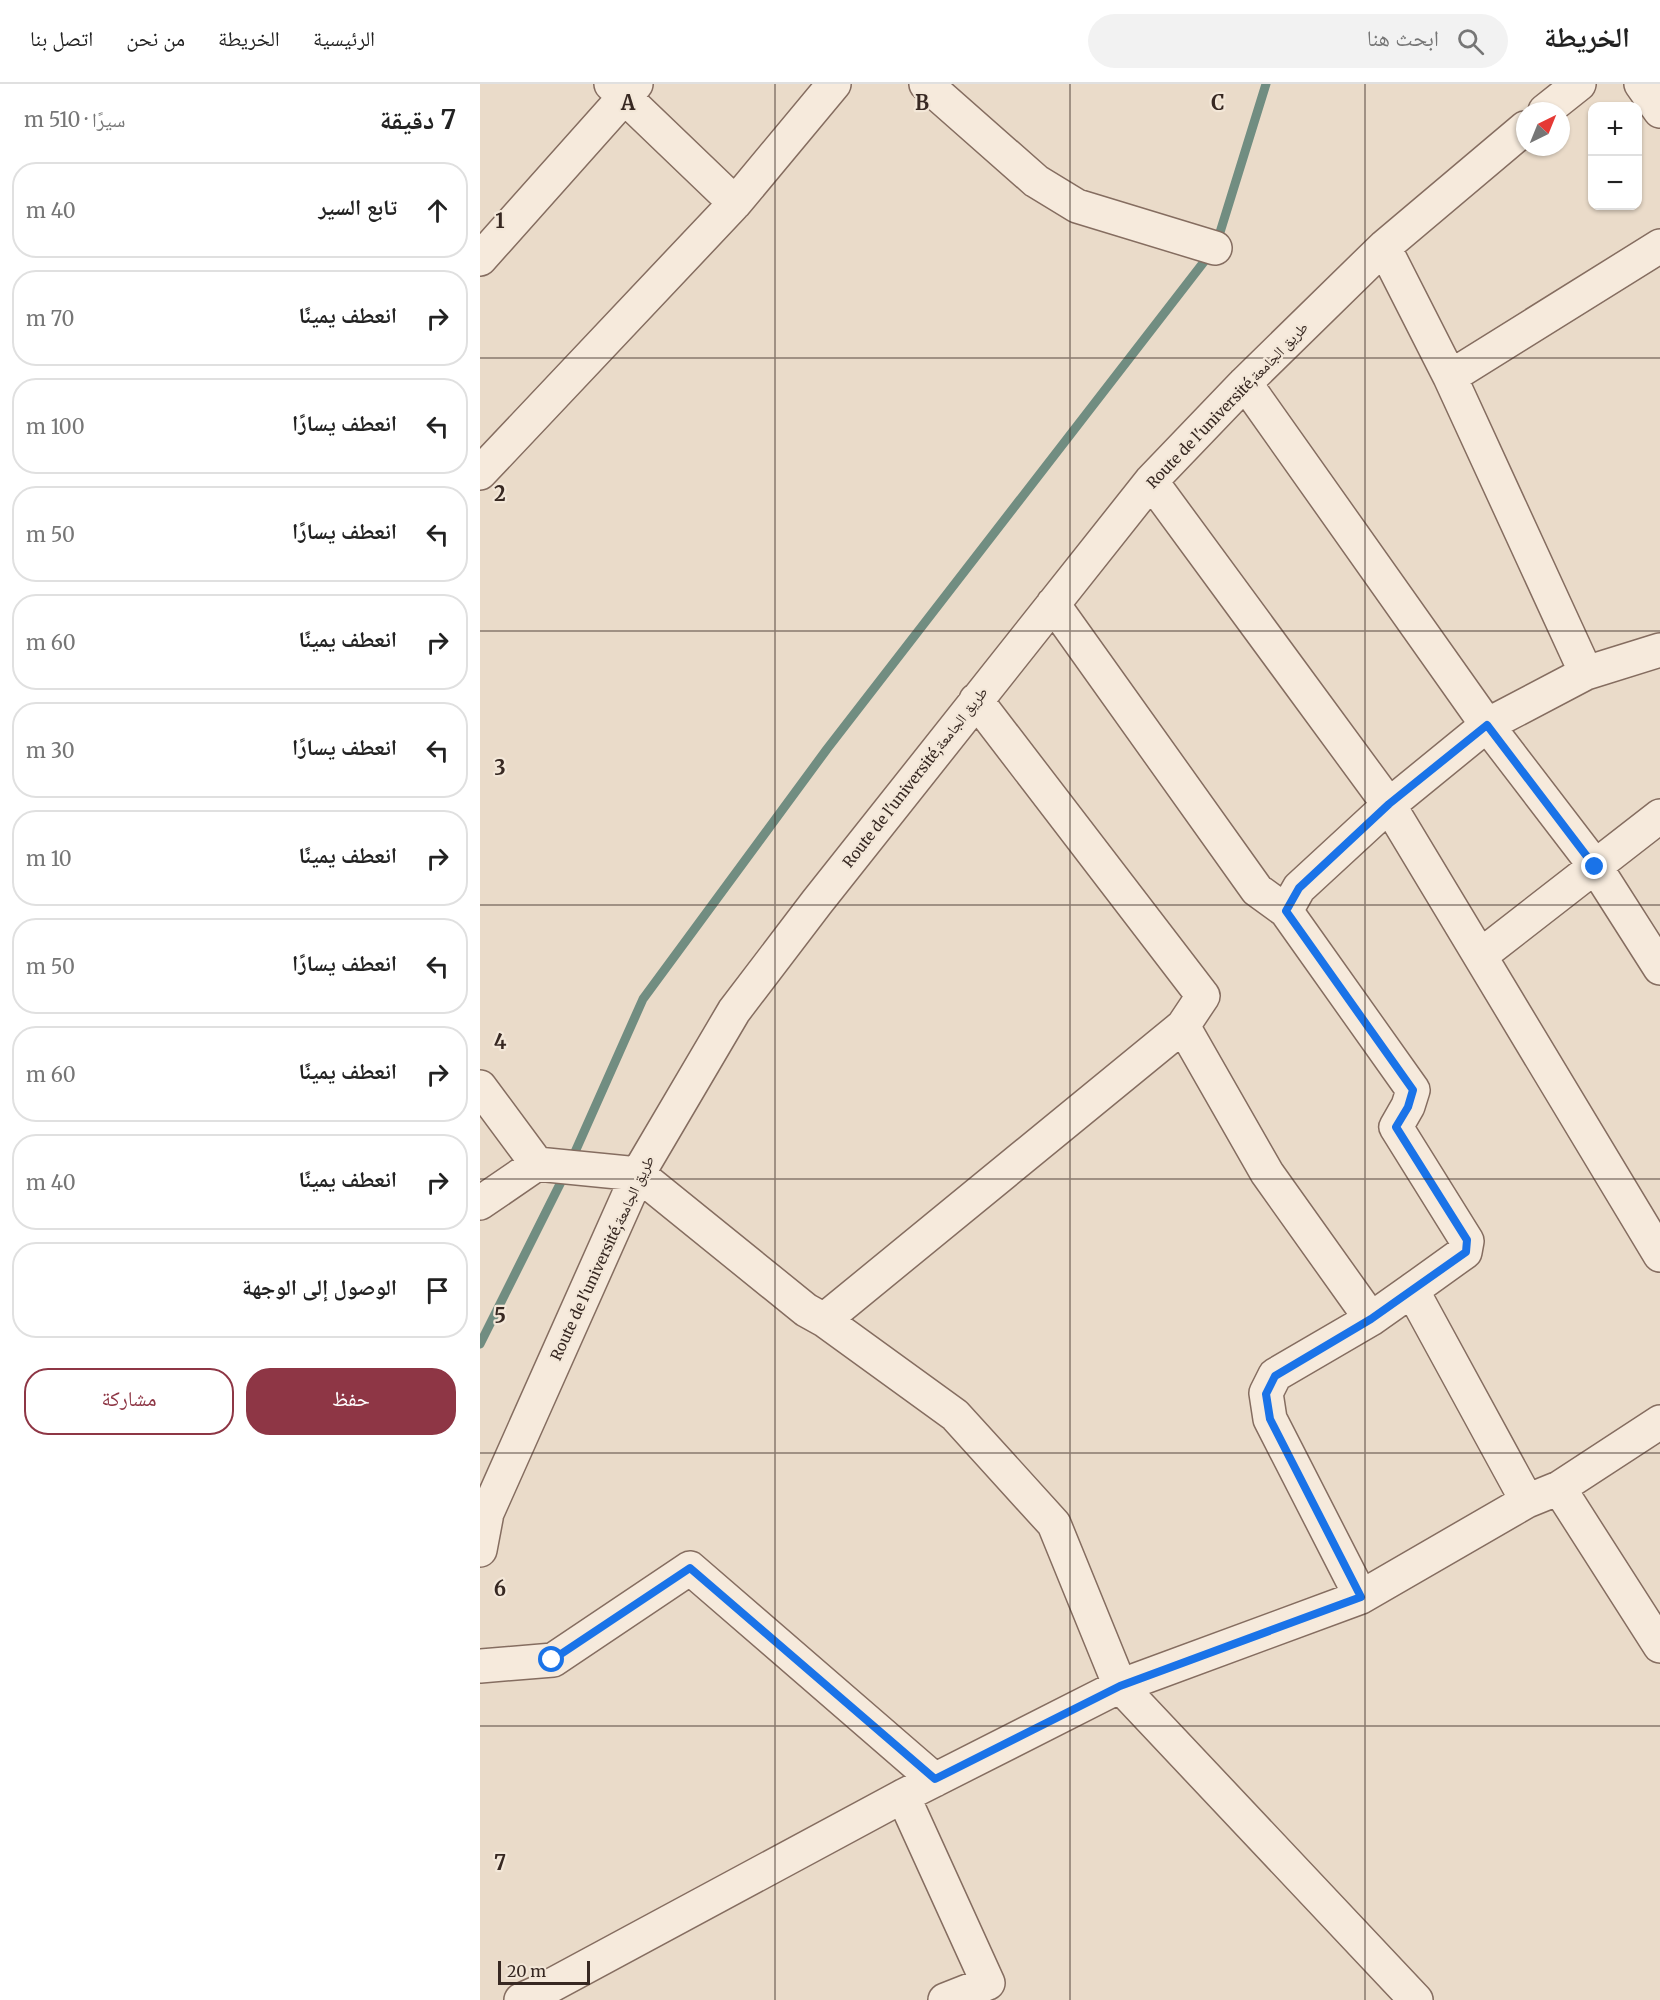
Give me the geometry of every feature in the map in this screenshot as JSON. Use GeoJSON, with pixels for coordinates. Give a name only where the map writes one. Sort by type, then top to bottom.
{"type":"FeatureCollection","features":[{"type":"Feature","properties":{"kind":"street"},"geometry":{"type":"LineString","coordinates":[[480,473],[735,203],[834,84]]}},
{"type":"Feature","properties":{"kind":"street"},"geometry":{"type":"LineString","coordinates":[[926,84],[1036,181],[1077,206],[1215,248]]}},
{"type":"Feature","properties":{"kind":"street"},"geometry":{"type":"LineString","coordinates":[[1556,102],[1579,84]]}},
{"type":"Feature","properties":{"kind":"street"},"geometry":{"type":"LineString","coordinates":[[1641,84],[1660,111]]}},
{"type":"Feature","properties":{"kind":"street"},"geometry":{"type":"LineString","coordinates":[[480,259],[624,88],[735,203]]}},
{"type":"Feature","properties":{"kind":"street","name":"Route de l'université,طريق الجامعة"},"geometry":{"type":"LineString","coordinates":[[480,1550],[487,1513],[638,1174],[734,1011],[817,902],[1151,481],[1245,383],[1384,248],[1516,136]]}},
{"type":"Feature","properties":{"kind":"street"},"geometry":{"type":"LineString","coordinates":[[1450,377],[1660,246]]}},
{"type":"Feature","properties":{"kind":"street"},"geometry":{"type":"LineString","coordinates":[[1384,248],[1450,377],[1586,673]]}},
{"type":"Feature","properties":{"kind":"street"},"geometry":{"type":"LineString","coordinates":[[1245,383],[1487,725],[1595,867],[1660,968]]}},
{"type":"Feature","properties":{"kind":"street"},"geometry":{"type":"LineString","coordinates":[[1151,481],[1389,804],[1660,1256]]}},
{"type":"Feature","properties":{"kind":"street"},"geometry":{"type":"LineString","coordinates":[[1053,604],[1257,890],[1286,911],[1413,1090],[1408,1107],[1396,1127],[1467,1240],[1466,1252],[1371,1319],[1275,1376],[1266,1394],[1270,1419],[1361,1597]]}},
{"type":"Feature","properties":{"kind":"street"},"geometry":{"type":"LineString","coordinates":[[1286,911],[1299,888],[1389,804],[1487,725],[1586,673],[1660,650]]}},
{"type":"Feature","properties":{"kind":"street"},"geometry":{"type":"LineString","coordinates":[[824,1320],[1183,1026],[1203,996],[976,700]]}},
{"type":"Feature","properties":{"kind":"street"},"geometry":{"type":"LineString","coordinates":[[1480,956],[1660,816]]}},
{"type":"Feature","properties":{"kind":"street"},"geometry":{"type":"LineString","coordinates":[[1183,1026],[1267,1173],[1371,1319]]}},
{"type":"Feature","properties":{"kind":"street"},"geometry":{"type":"LineString","coordinates":[[480,1087],[537,1164]]}},
{"type":"Feature","properties":{"kind":"street"},"geometry":{"type":"LineString","coordinates":[[480,1203],[537,1164],[638,1174],[806,1310],[824,1320],[955,1415],[1054,1524],[1120,1686],[1416,2000]]}},
{"type":"Feature","properties":{"kind":"street"},"geometry":{"type":"LineString","coordinates":[[1412,1290],[1527,1501]]}},
{"type":"Feature","properties":{"kind":"street"},"geometry":{"type":"LineString","coordinates":[[535,1997],[903,1796],[1120,1686],[1361,1597],[1527,1501],[1559,1488],[1660,1422]]}},
{"type":"Feature","properties":{"kind":"street"},"geometry":{"type":"LineString","coordinates":[[1559,1488],[1660,1646]]}},
{"type":"Feature","properties":{"kind":"street"},"geometry":{"type":"LineString","coordinates":[[480,1666],[552,1660],[690,1568],[935,1779]]}},
{"type":"Feature","properties":{"kind":"street"},"geometry":{"type":"LineString","coordinates":[[903,1796],[988,1983],[945,2000]]}},
{"type":"Feature","properties":{"kind":"waterway"},"geometry":{"type":"LineString","coordinates":[[1217,242],[1266,84]]}},
{"type":"Feature","properties":{"kind":"waterway"},"geometry":{"type":"LineString","coordinates":[[571,1161],[643,999],[827,749],[1210,254]]}},
{"type":"Feature","properties":{"kind":"waterway"},"geometry":{"type":"LineString","coordinates":[[480,1344],[565,1174]]}},
{"type":"Feature","properties":{"kind":"route"},"geometry":{"type":"LineString","coordinates":[[552,1660],[690,1568],[935,1779],[1120,1686],[1361,1597],[1270,1419],[1266,1394],[1275,1376],[1371,1319],[1466,1252],[1467,1240],[1396,1127],[1408,1107],[1413,1090],[1286,911],[1299,888],[1389,804],[1487,725],[1595,867]]}}]}
